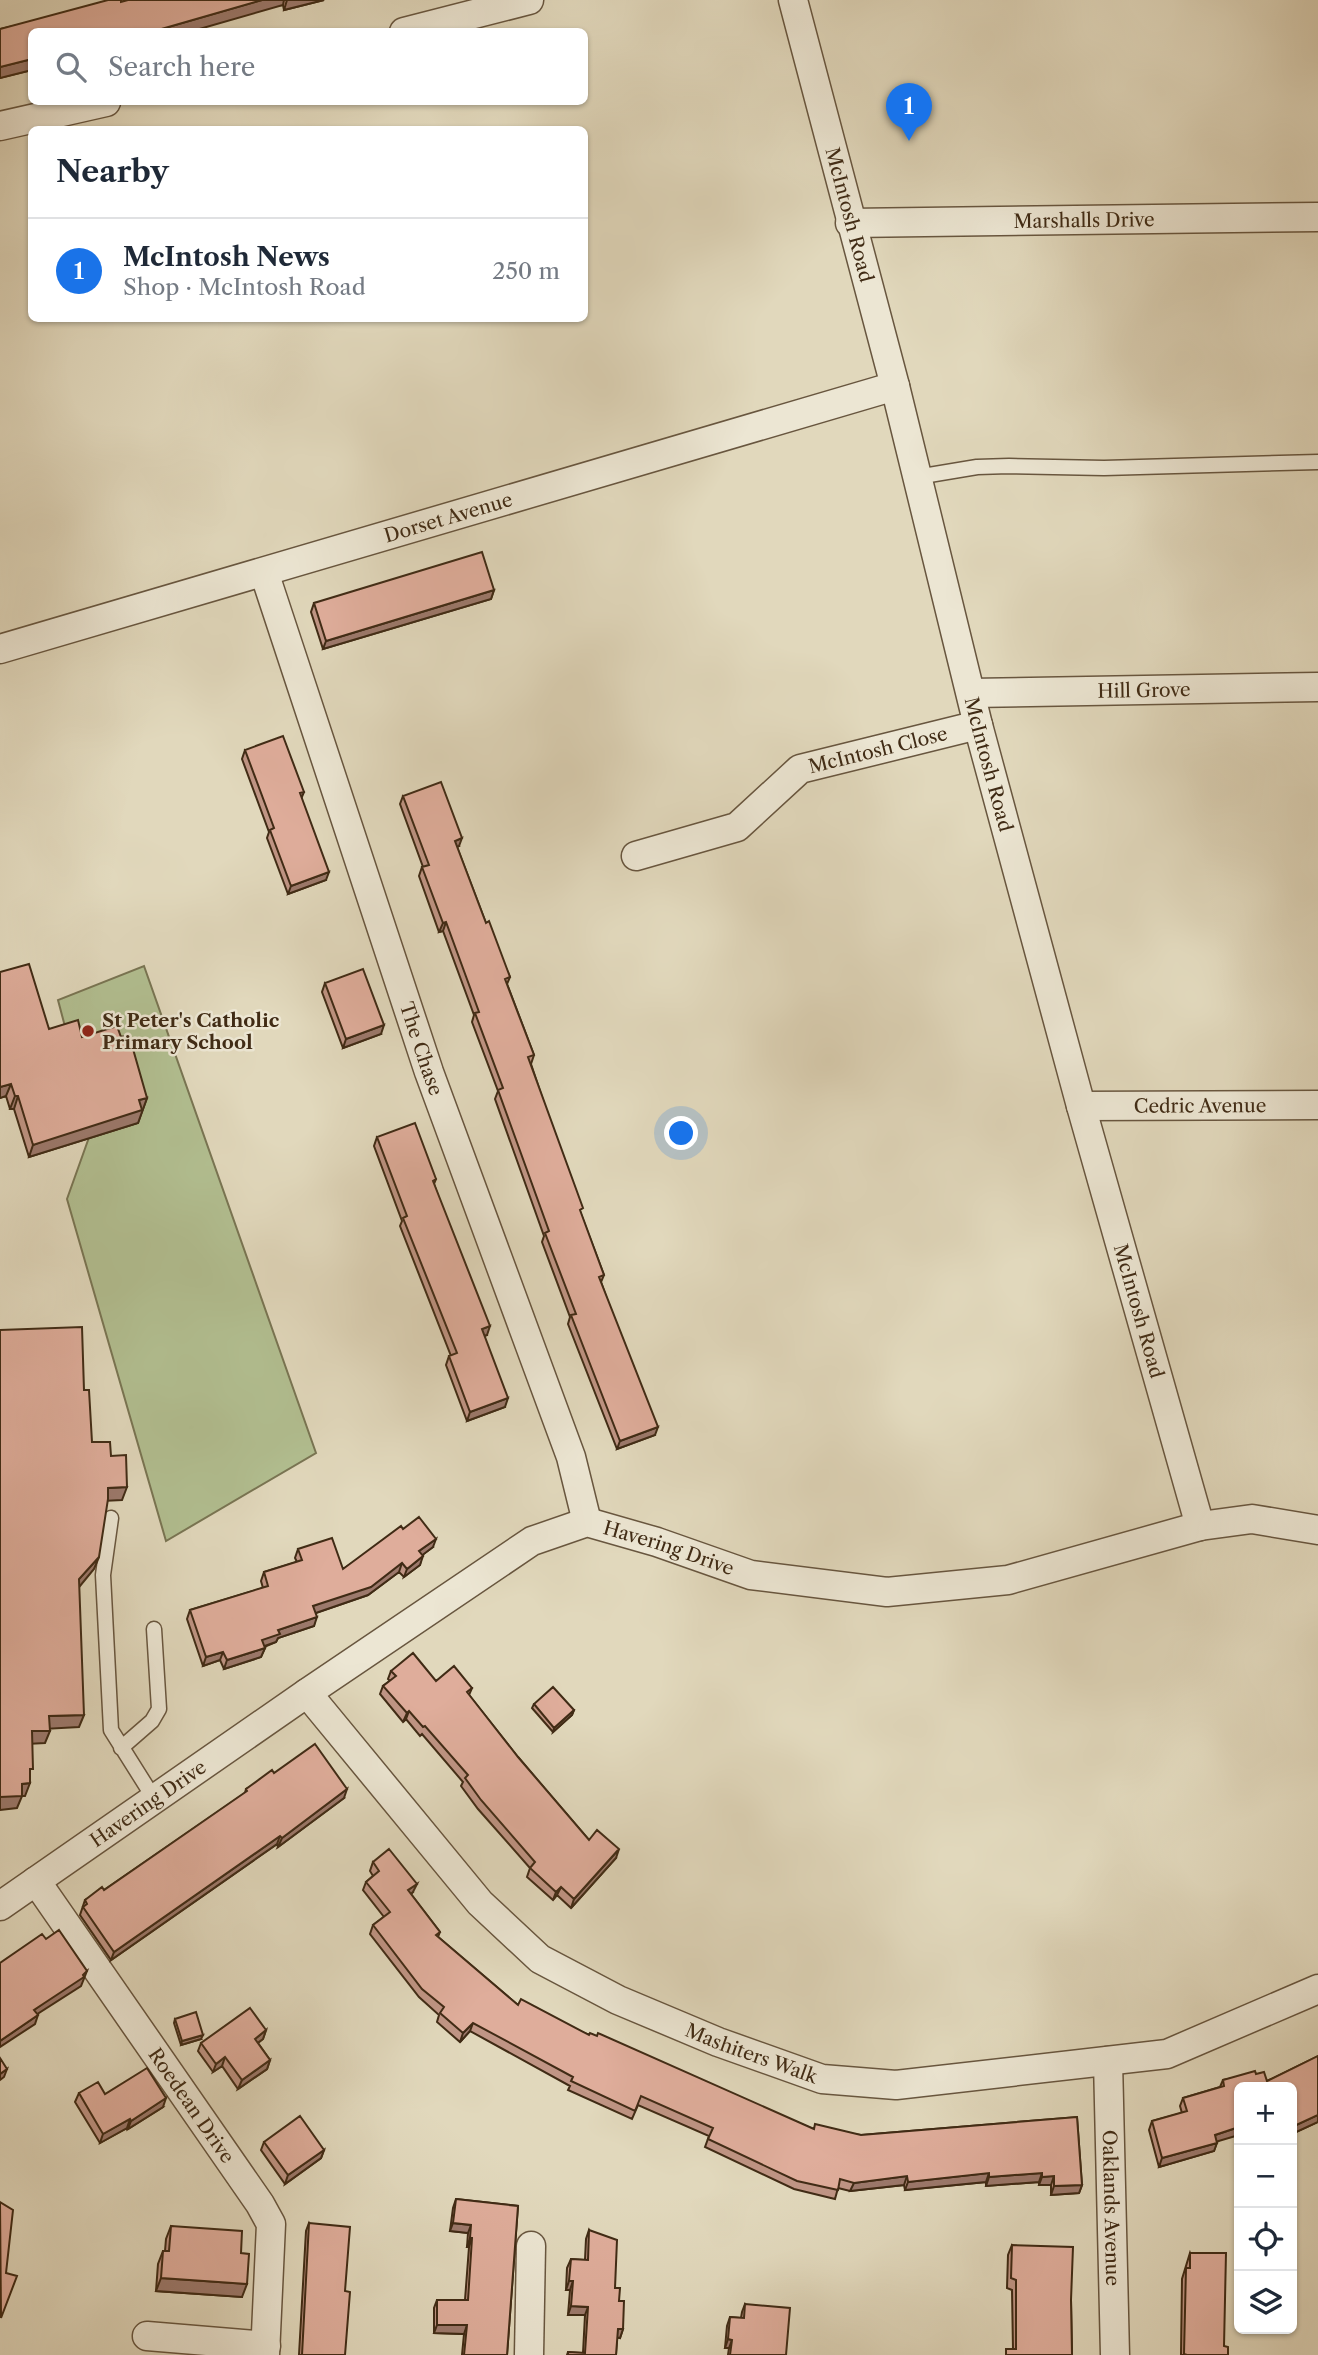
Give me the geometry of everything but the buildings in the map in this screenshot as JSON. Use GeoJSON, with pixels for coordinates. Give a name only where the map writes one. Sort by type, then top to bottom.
{"type":"FeatureCollection","features":[{"type":"Feature","properties":{"kind":"street"},"geometry":{"type":"LineString","coordinates":[[420,28],[529,0]]}},
{"type":"Feature","properties":{"kind":"street","name":"McIntosh Road"},"geometry":{"type":"LineString","coordinates":[[793,0],[895,386],[978,725],[1081,1106],[1200,1526]]}},
{"type":"Feature","properties":{"kind":"street"},"geometry":{"type":"LineString","coordinates":[[0,127],[93,105]]}},
{"type":"Feature","properties":{"kind":"street","name":"Marshalls Drive"},"geometry":{"type":"LineString","coordinates":[[850,223],[1318,217]]}},
{"type":"Feature","properties":{"kind":"street","name":"Dorset Avenue"},"geometry":{"type":"LineString","coordinates":[[0,649],[895,386]]}},
{"type":"Feature","properties":{"kind":"street","name":"The Chase"},"geometry":{"type":"LineString","coordinates":[[264,572],[429,1072],[571,1457],[587,1522]]}},
{"type":"Feature","properties":{"kind":"street","name":"Hill Grove"},"geometry":{"type":"LineString","coordinates":[[971,692],[1318,687]]}},
{"type":"Feature","properties":{"kind":"street","name":"McIntosh Close"},"geometry":{"type":"LineString","coordinates":[[636,856],[737,827],[800,769],[978,725]]}},
{"type":"Feature","properties":{"kind":"street","name":"Cedric Avenue"},"geometry":{"type":"LineString","coordinates":[[1081,1106],[1318,1105]]}},
{"type":"Feature","properties":{"kind":"street","name":"Havering Drive"},"geometry":{"type":"LineString","coordinates":[[0,1906],[532,1541],[587,1522],[657,1542],[751,1575],[887,1592],[1008,1580],[1200,1526],[1252,1519],[1318,1530]]}},
{"type":"Feature","properties":{"kind":"street","name":"Mashiters Walk"},"geometry":{"type":"LineString","coordinates":[[307,1693],[480,1903],[540,1959],[618,2000],[718,2042],[822,2079],[896,2084],[1167,2054],[1318,1989]]}},
{"type":"Feature","properties":{"kind":"street","name":"Roedean Drive"},"geometry":{"type":"LineString","coordinates":[[36,1881],[260,2204],[271,2224],[265,2351]]}},
{"type":"Feature","properties":{"kind":"street","name":"Oaklands Avenue"},"geometry":{"type":"LineString","coordinates":[[1108,2061],[1115,2355]]}},
{"type":"Feature","properties":{"kind":"street"},"geometry":{"type":"LineString","coordinates":[[529,2355],[531,2245]]}},
{"type":"Feature","properties":{"kind":"street"},"geometry":{"type":"LineString","coordinates":[[147,2336],[265,2351]]}},
{"type":"Feature","properties":{"kind":"lane"},"geometry":{"type":"LineString","coordinates":[[918,477],[977,467],[1104,468],[1318,462]]}},
{"type":"Feature","properties":{"kind":"lane"},"geometry":{"type":"LineString","coordinates":[[111,1518],[103,1575],[111,1730],[155,1800]]}},
{"type":"Feature","properties":{"kind":"lane"},"geometry":{"type":"LineString","coordinates":[[121,1748],[152,1721],[159,1709],[154,1629]]}},
{"type":"Feature","properties":{"kind":"green space"},"geometry":{"type":"Polygon","coordinates":[[[144,966],[316,1453],[166,1541],[67,1199],[92,1129],[58,1000],[144,966]]]}},
{"type":"Feature","properties":{"kind":"place","name":"McIntosh News"},"geometry":{"type":"Point","coordinates":[909,141]}},
{"type":"Feature","properties":{"kind":"place","name":"St Peter's Catholic Primary School"},"geometry":{"type":"Point","coordinates":[88,1031]}}]}
